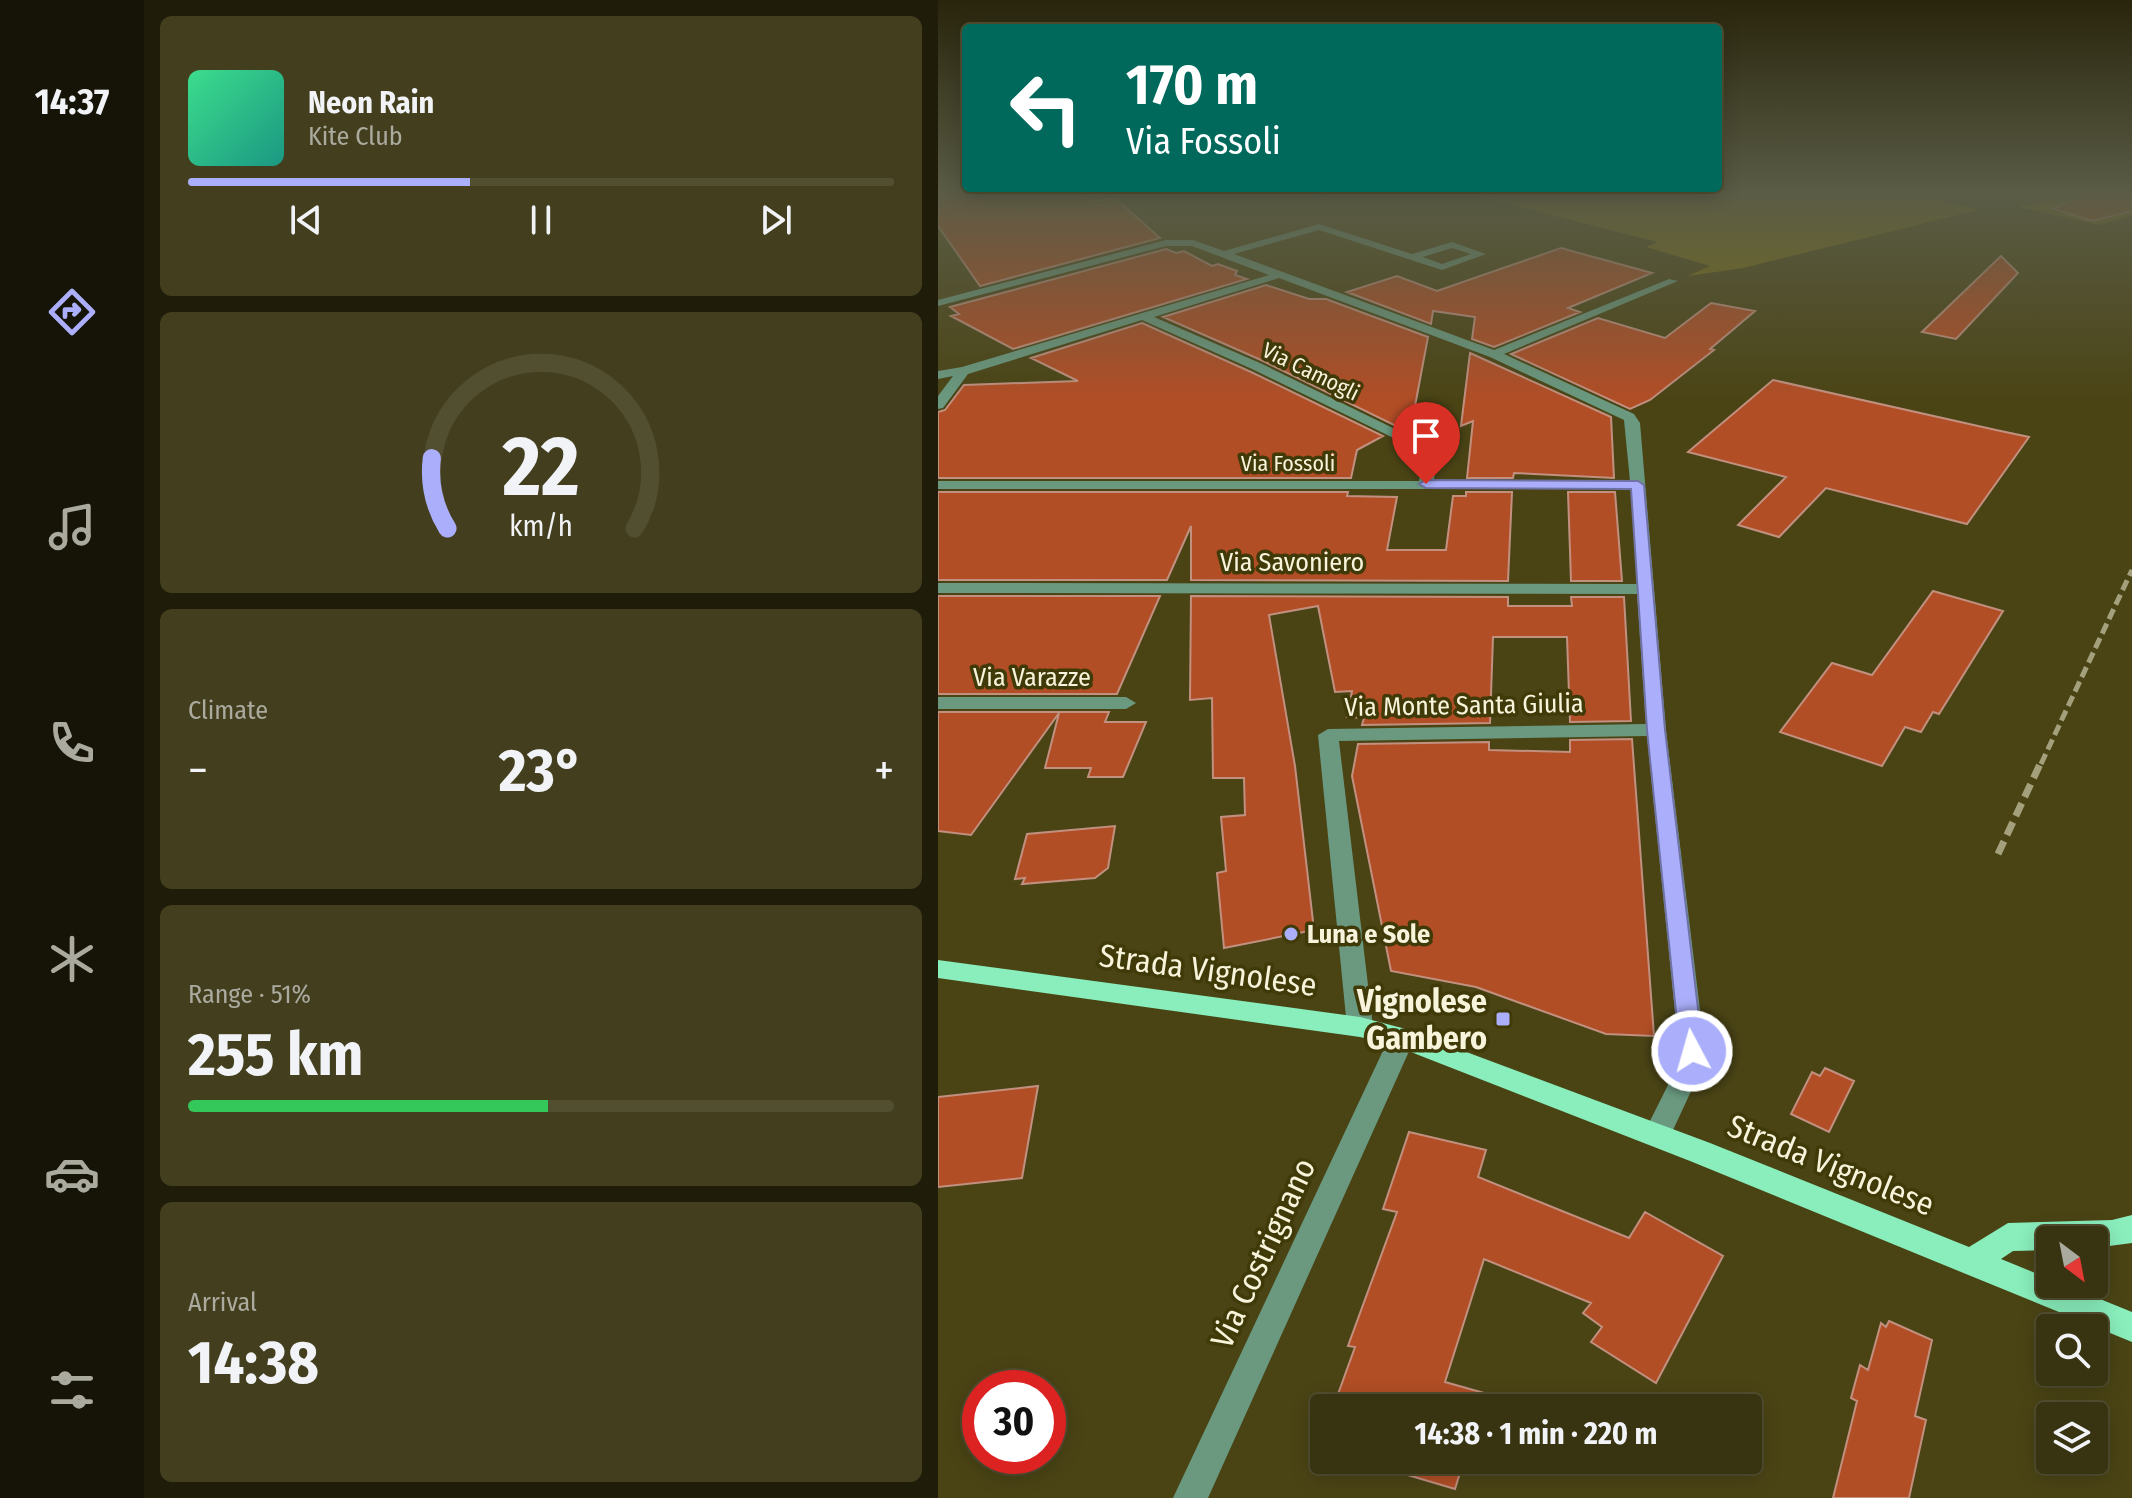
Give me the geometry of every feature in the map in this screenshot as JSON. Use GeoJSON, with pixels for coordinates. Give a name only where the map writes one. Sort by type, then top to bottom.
{"type":"FeatureCollection","features":[{"type":"Feature","properties":{"kind":"main road","name":"Strada Vignolese"},"geometry":{"type":"LineString","coordinates":[[938,969],[1360,1027],[1402,1038],[1657,1135],[2132,1327]]}},
{"type":"Feature","properties":{"kind":"main road"},"geometry":{"type":"LineString","coordinates":[[1973,1261],[2008,1237],[2112,1234],[2132,1229]]}},
{"type":"Feature","properties":{"kind":"street"},"geometry":{"type":"LineString","coordinates":[[938,303],[1094,262]]}},
{"type":"Feature","properties":{"kind":"street"},"geometry":{"type":"LineString","coordinates":[[1245,262],[1494,354],[1629,417],[1633,423],[1656,730],[1692,1051],[1680,1087],[1657,1135]]}},
{"type":"Feature","properties":{"kind":"street"},"geometry":{"type":"LineString","coordinates":[[1427,262],[1442,267],[1457,262]]}},
{"type":"Feature","properties":{"kind":"street"},"geometry":{"type":"LineString","coordinates":[[938,375],[964,371],[1279,275]]}},
{"type":"Feature","properties":{"kind":"street"},"geometry":{"type":"LineString","coordinates":[[1494,354],[1673,281]]}},
{"type":"Feature","properties":{"kind":"street","name":"Via Camogli"},"geometry":{"type":"LineString","coordinates":[[1142,316],[1256,366],[1431,452],[1426,484]]}},
{"type":"Feature","properties":{"kind":"street"},"geometry":{"type":"LineString","coordinates":[[938,405],[964,371]]}},
{"type":"Feature","properties":{"kind":"street","name":"Via Fossoli"},"geometry":{"type":"LineString","coordinates":[[938,485],[1638,485]]}},
{"type":"Feature","properties":{"kind":"street","name":"Via Savoniero"},"geometry":{"type":"LineString","coordinates":[[938,588],[1645,589]]}},
{"type":"Feature","properties":{"kind":"street","name":"Via Varazze"},"geometry":{"type":"LineString","coordinates":[[938,703],[1126,703]]}},
{"type":"Feature","properties":{"kind":"street","name":"Via Monte Santa Giulia"},"geometry":{"type":"LineString","coordinates":[[1360,1027],[1328,735],[1656,730]]}},
{"type":"Feature","properties":{"kind":"street","name":"Via Costrignano"},"geometry":{"type":"LineString","coordinates":[[1190,1498],[1402,1038]]}},
{"type":"Feature","properties":{"kind":"shaded area"},"geometry":{"type":"Polygon","coordinates":[[[1696,262],[1768,262],[1688,276],[1710,266],[1696,262]]]}},
{"type":"Feature","properties":{"kind":"building"},"geometry":{"type":"Polygon","coordinates":[[[963,262],[1070,262],[980,286],[963,262]]]}},
{"type":"Feature","properties":{"kind":"building"},"geometry":{"type":"Polygon","coordinates":[[[1118,262],[1204,262],[1237,271],[1235,275],[1247,279],[1013,349],[951,316],[959,314],[950,307],[1118,262]]]}},
{"type":"Feature","properties":{"kind":"building"},"geometry":{"type":"Polygon","coordinates":[[[1521,262],[1612,262],[1652,273],[1568,308],[1580,312],[1494,347],[1472,339],[1475,317],[1433,311],[1431,324],[1347,292],[1397,276],[1437,291],[1521,262]]]}},
{"type":"Feature","properties":{"kind":"building"},"geometry":{"type":"Polygon","coordinates":[[[1995,262],[2007,262],[2018,273],[1956,339],[1922,332],[1995,262]]]}},
{"type":"Feature","properties":{"kind":"building"},"geometry":{"type":"Polygon","coordinates":[[[1266,285],[1309,299],[1326,299],[1428,337],[1412,422],[1400,428],[1261,360],[1163,317],[1266,285]]]}},
{"type":"Feature","properties":{"kind":"building"},"geometry":{"type":"Polygon","coordinates":[[[1711,303],[1755,311],[1710,349],[1714,350],[1650,400],[1630,409],[1511,354],[1598,318],[1665,338],[1711,303]]]}},
{"type":"Feature","properties":{"kind":"building"},"geometry":{"type":"Polygon","coordinates":[[[1142,323],[1383,436],[1357,450],[1351,478],[938,478],[938,412],[945,410],[964,385],[1078,381],[1031,358],[1142,323]]]}},
{"type":"Feature","properties":{"kind":"building"},"geometry":{"type":"Polygon","coordinates":[[[1470,353],[1611,417],[1614,478],[1514,473],[1513,478],[1467,478],[1473,421],[1461,426],[1470,353]]]}},
{"type":"Feature","properties":{"kind":"building"},"geometry":{"type":"Polygon","coordinates":[[[1773,380],[2029,437],[1967,524],[1826,488],[1779,537],[1738,525],[1786,477],[1688,452],[1773,380]]]}},
{"type":"Feature","properties":{"kind":"building"},"geometry":{"type":"Polygon","coordinates":[[[938,492],[1348,492],[1347,496],[1397,497],[1387,550],[1446,550],[1453,496],[1466,496],[1466,492],[1512,492],[1508,581],[1191,580],[1191,526],[1167,580],[938,580],[938,492]]]}},
{"type":"Feature","properties":{"kind":"building"},"geometry":{"type":"Polygon","coordinates":[[[1568,492],[1615,492],[1622,581],[1571,581],[1568,492]]]}},
{"type":"Feature","properties":{"kind":"building"},"geometry":{"type":"Polygon","coordinates":[[[1933,591],[2003,611],[1939,714],[1933,712],[1921,732],[1905,727],[1882,766],[1780,732],[1832,663],[1872,675],[1933,591]]]}},
{"type":"Feature","properties":{"kind":"building"},"geometry":{"type":"Polygon","coordinates":[[[938,596],[1160,596],[1117,694],[938,694],[938,596]]]}},
{"type":"Feature","properties":{"kind":"building"},"geometry":{"type":"Polygon","coordinates":[[[1191,596],[1508,597],[1508,606],[1572,606],[1571,597],[1624,597],[1631,721],[1570,722],[1567,637],[1493,637],[1490,723],[1362,725],[1364,718],[1347,717],[1352,691],[1335,692],[1318,606],[1269,615],[1295,766],[1314,930],[1224,948],[1217,873],[1226,871],[1221,817],[1245,815],[1244,778],[1213,778],[1212,698],[1190,700],[1191,596]]]}},
{"type":"Feature","properties":{"kind":"building"},"geometry":{"type":"Polygon","coordinates":[[[938,712],[1109,712],[1105,722],[1146,722],[1123,777],[1088,777],[1091,768],[1045,768],[1059,713],[971,835],[938,831],[938,712]]]}},
{"type":"Feature","properties":{"kind":"building"},"geometry":{"type":"Polygon","coordinates":[[[1632,739],[1654,1036],[1606,1034],[1476,987],[1391,971],[1352,776],[1358,744],[1489,742],[1489,750],[1570,752],[1570,740],[1632,739]]]}},
{"type":"Feature","properties":{"kind":"building"},"geometry":{"type":"Polygon","coordinates":[[[1115,826],[1108,868],[1095,878],[1022,884],[1025,878],[1015,879],[1027,834],[1115,826]]]}},
{"type":"Feature","properties":{"kind":"building"},"geometry":{"type":"Polygon","coordinates":[[[1825,1068],[1854,1081],[1829,1132],[1791,1114],[1812,1072],[1820,1076],[1825,1068]]]}},
{"type":"Feature","properties":{"kind":"building"},"geometry":{"type":"Polygon","coordinates":[[[1038,1086],[1022,1178],[938,1187],[938,1097],[1038,1086]]]}},
{"type":"Feature","properties":{"kind":"building"},"geometry":{"type":"Polygon","coordinates":[[[1409,1132],[1486,1150],[1478,1177],[1629,1238],[1645,1212],[1723,1256],[1656,1383],[1591,1342],[1602,1327],[1583,1313],[1591,1303],[1484,1259],[1445,1382],[1484,1394],[1338,1394],[1355,1347],[1348,1346],[1397,1212],[1383,1209],[1409,1132]]]}},
{"type":"Feature","properties":{"kind":"building"},"geometry":{"type":"Polygon","coordinates":[[[1889,1321],[1932,1340],[1915,1416],[1926,1420],[1909,1498],[1833,1498],[1857,1401],[1851,1398],[1860,1365],[1868,1370],[1881,1323],[1886,1327],[1889,1321]]]}},
{"type":"Feature","properties":{"kind":"building"},"geometry":{"type":"Polygon","coordinates":[[[1404,1474],[1460,1474],[1455,1489],[1404,1474]]]}},
{"type":"Feature","properties":{"kind":"railway"},"geometry":{"type":"LineString","coordinates":[[2041,764],[2132,570]]}},
{"type":"Feature","properties":{"kind":"railway"},"geometry":{"type":"LineString","coordinates":[[1998,854],[2041,762]]}},
{"type":"Feature","properties":{"kind":"place","name":"Luna e Sole"},"geometry":{"type":"Point","coordinates":[1291,934]}},
{"type":"Feature","properties":{"kind":"place","name":"Vignolese Gambero"},"geometry":{"type":"Point","coordinates":[1503,1019]}},
{"type":"Feature","properties":{"kind":"route"},"geometry":{"type":"LineString","coordinates":[[1426,484],[1638,485],[1656,730],[1692,1051]]}}]}
